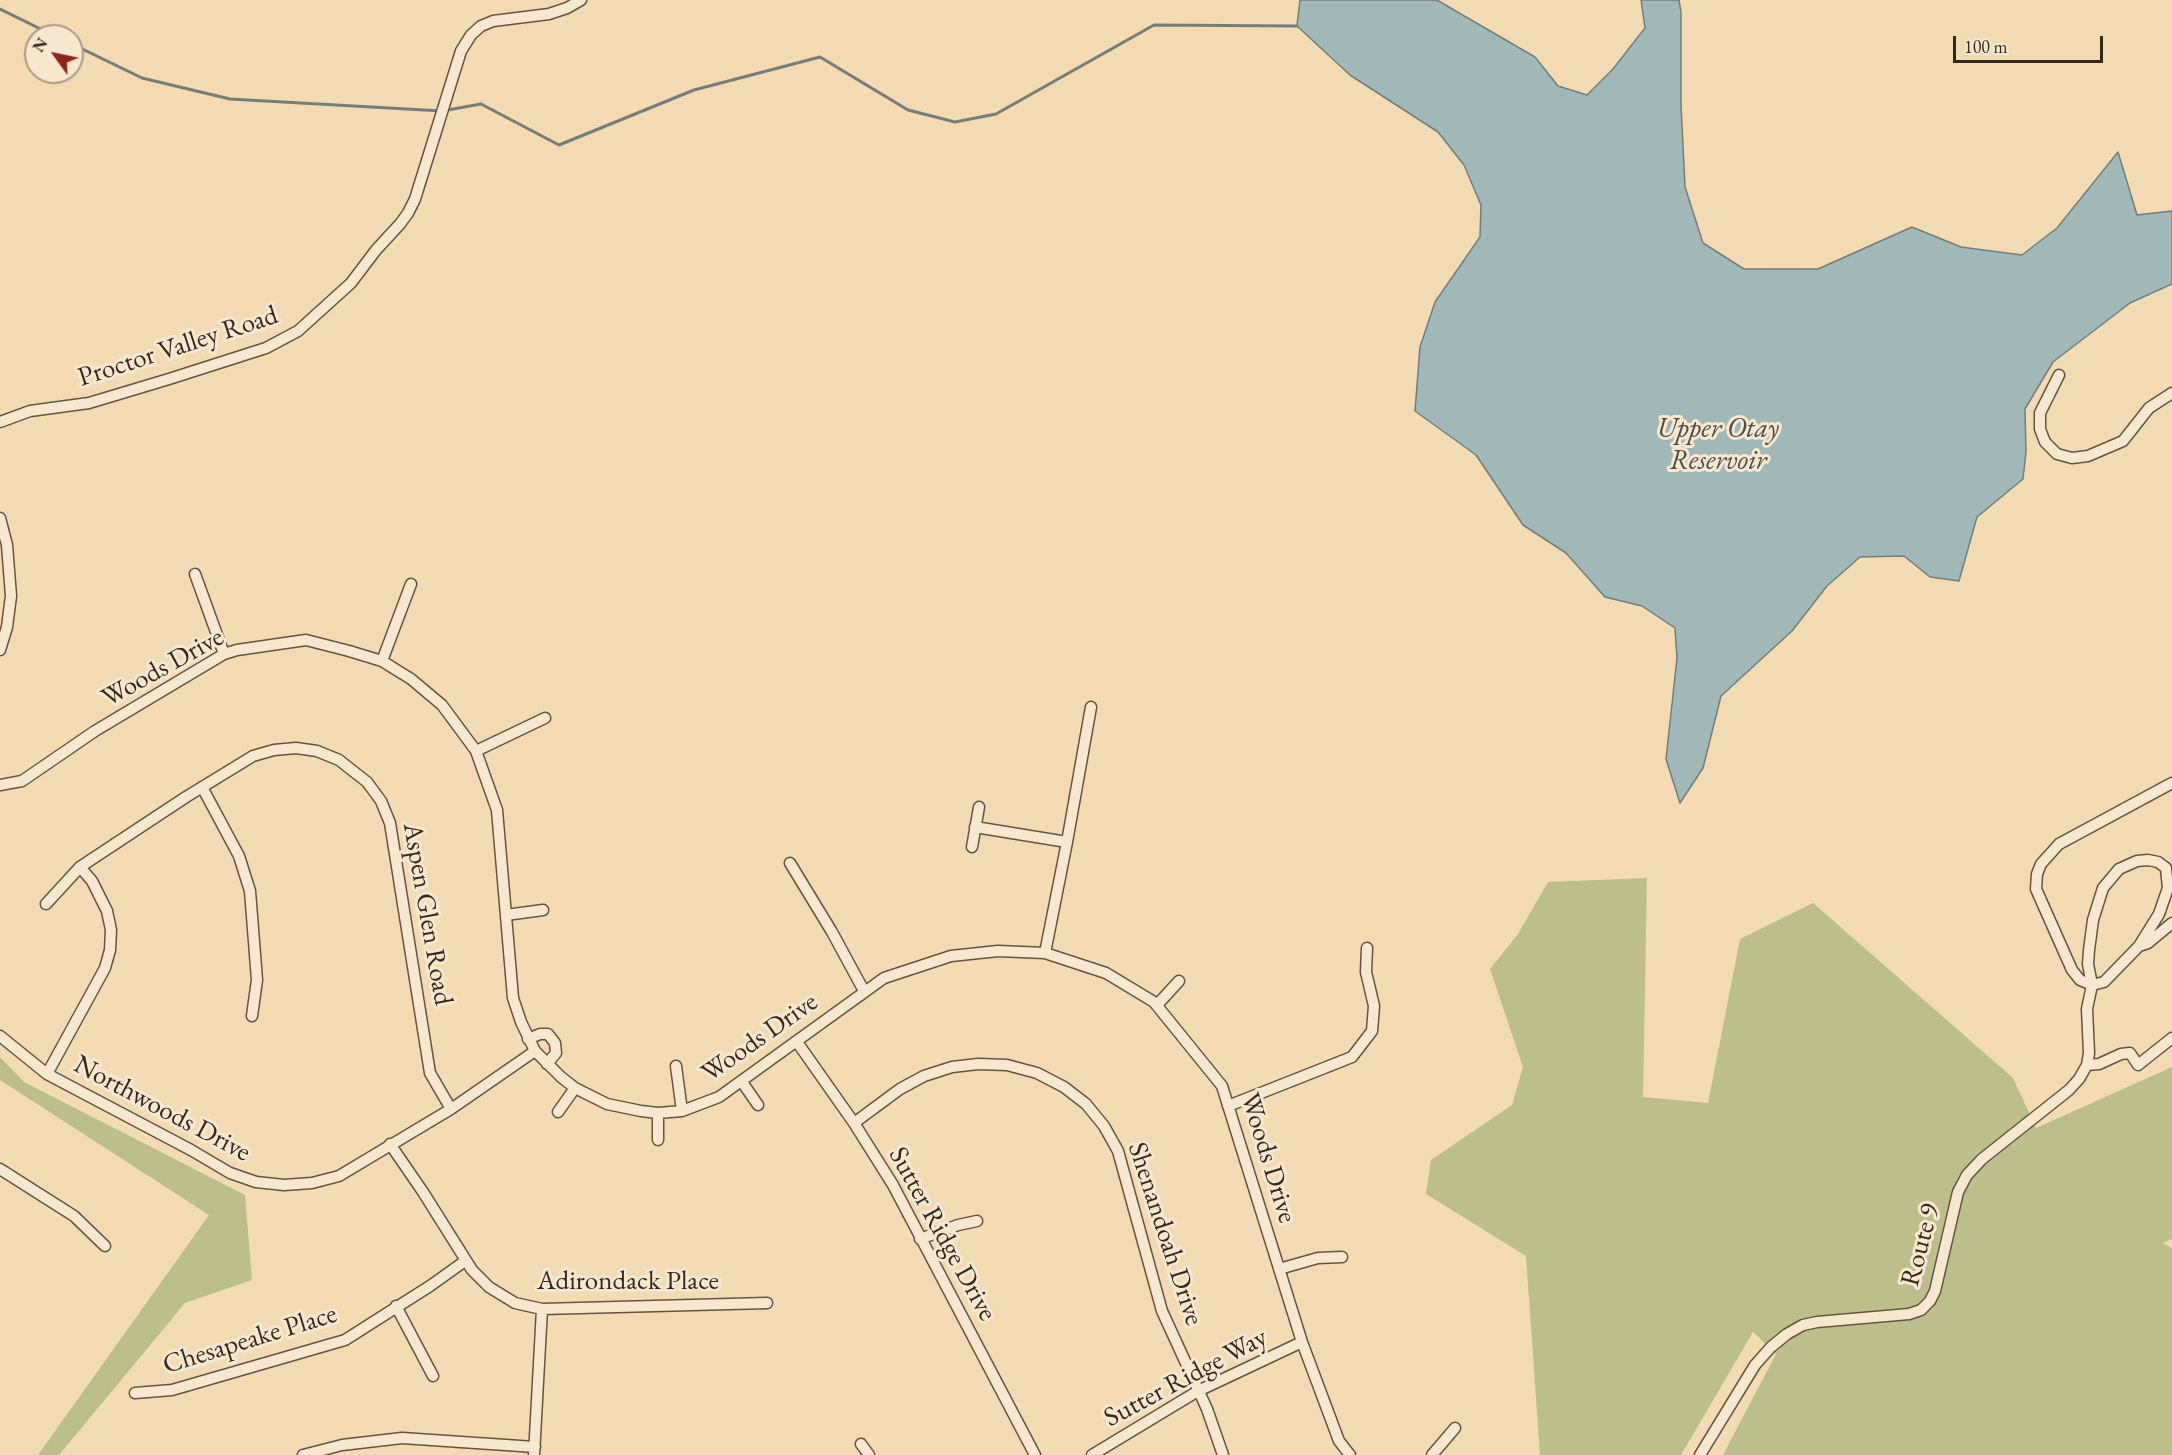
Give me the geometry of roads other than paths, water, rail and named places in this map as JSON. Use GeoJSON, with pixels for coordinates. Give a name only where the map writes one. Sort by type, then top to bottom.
{"type":"FeatureCollection","features":[{"type":"Feature","properties":{"kind":"street","name":"Proctor Valley Road"},"geometry":{"type":"LineString","coordinates":[[0,422],[30,411],[89,403],[169,379],[266,348],[298,331],[351,283],[408,213],[415,200],[458,60],[471,34],[493,21],[549,14],[581,0]]}},
{"type":"Feature","properties":{"kind":"street"},"geometry":{"type":"LineString","coordinates":[[2059,375],[2040,413],[2040,429],[2045,442],[2057,454],[2072,458],[2088,456],[2123,441],[2149,408],[2172,393]]}},
{"type":"Feature","properties":{"kind":"street"},"geometry":{"type":"LineString","coordinates":[[0,518],[7,545],[11,596],[7,627],[0,650]]}},
{"type":"Feature","properties":{"kind":"street"},"geometry":{"type":"LineString","coordinates":[[195,573],[224,654]]}},
{"type":"Feature","properties":{"kind":"street"},"geometry":{"type":"LineString","coordinates":[[382,661],[411,584]]}},
{"type":"Feature","properties":{"kind":"street","name":"Woods Drive"},"geometry":{"type":"LineString","coordinates":[[0,785],[22,781],[95,731],[224,654],[306,640],[382,661],[411,679],[442,705],[476,751],[497,810],[513,998],[535,1051],[575,1088],[607,1104],[658,1113],[682,1111],[719,1097],[884,978],[951,956],[998,951],[1045,953],[1106,973],[1157,1005],[1222,1086],[1302,1342],[1339,1441],[1350,1455]]}},
{"type":"Feature","properties":{"kind":"street"},"geometry":{"type":"LineString","coordinates":[[1045,953],[1091,707]]}},
{"type":"Feature","properties":{"kind":"street"},"geometry":{"type":"LineString","coordinates":[[476,751],[545,718]]}},
{"type":"Feature","properties":{"kind":"street","name":"Aspen Glen Road"},"geometry":{"type":"LineString","coordinates":[[46,904],[80,867],[253,756],[274,750],[296,748],[317,751],[339,760],[359,773],[375,791],[390,823],[430,1073],[451,1109]]}},
{"type":"Feature","properties":{"kind":"street"},"geometry":{"type":"LineString","coordinates":[[2172,783],[2059,844],[2048,854],[2039,869],[2036,889],[2072,970],[2080,980],[2092,985],[2104,982],[2139,946],[2159,914],[2168,888],[2166,868],[2158,862],[2137,861],[2119,869],[2103,888],[2090,935],[2088,964],[2092,985],[2087,1009],[2089,1053],[2087,1065],[2099,1064],[2121,1054],[2130,1053],[2138,1065],[2172,1038]]}},
{"type":"Feature","properties":{"kind":"street"},"geometry":{"type":"LineString","coordinates":[[202,787],[239,856],[250,891],[257,969],[252,1016]]}},
{"type":"Feature","properties":{"kind":"street"},"geometry":{"type":"LineString","coordinates":[[972,847],[979,807]]}},
{"type":"Feature","properties":{"kind":"street"},"geometry":{"type":"LineString","coordinates":[[975,827],[1067,842]]}},
{"type":"Feature","properties":{"kind":"street"},"geometry":{"type":"LineString","coordinates":[[790,862],[864,991]]}},
{"type":"Feature","properties":{"kind":"street"},"geometry":{"type":"LineString","coordinates":[[47,1074],[105,968],[110,950],[111,930],[107,911],[92,881],[80,867]]}},
{"type":"Feature","properties":{"kind":"street"},"geometry":{"type":"LineString","coordinates":[[507,915],[543,910]]}},
{"type":"Feature","properties":{"kind":"street"},"geometry":{"type":"LineString","coordinates":[[2139,946],[2148,943],[2172,923]]}},
{"type":"Feature","properties":{"kind":"street"},"geometry":{"type":"LineString","coordinates":[[1228,1106],[1352,1058],[1372,1031],[1374,1006],[1366,972],[1367,948]]}},
{"type":"Feature","properties":{"kind":"street"},"geometry":{"type":"LineString","coordinates":[[1157,1005],[1179,981]]}},
{"type":"Feature","properties":{"kind":"street"},"geometry":{"type":"LineString","coordinates":[[528,1038],[548,1034],[555,1043],[556,1053],[547,1064]]}},
{"type":"Feature","properties":{"kind":"street","name":"Northwoods Drive"},"geometry":{"type":"LineString","coordinates":[[0,1036],[47,1074],[230,1173],[256,1182],[298,1185],[339,1176],[451,1109],[535,1051]]}},
{"type":"Feature","properties":{"kind":"street","name":"Sutter Ridge Drive"},"geometry":{"type":"LineString","coordinates":[[797,1042],[854,1123],[893,1185],[1035,1455]]}},
{"type":"Feature","properties":{"kind":"street","name":"Shenandoah Drive"},"geometry":{"type":"LineString","coordinates":[[854,1123],[912,1082],[938,1071],[965,1065],[992,1064],[1022,1069],[1051,1079],[1075,1095],[1095,1115],[1118,1151],[1161,1311],[1207,1409],[1223,1455]]}},
{"type":"Feature","properties":{"kind":"street","name":"Route 9"},"geometry":{"type":"LineString","coordinates":[[1700,1455],[1762,1356],[1787,1334],[1810,1323],[1909,1314],[1926,1305],[1935,1291],[1958,1192],[1967,1175],[1982,1159],[2069,1090],[2087,1065]]}},
{"type":"Feature","properties":{"kind":"street"},"geometry":{"type":"LineString","coordinates":[[676,1066],[682,1111]]}},
{"type":"Feature","properties":{"kind":"street"},"geometry":{"type":"LineString","coordinates":[[742,1082],[758,1106]]}},
{"type":"Feature","properties":{"kind":"street"},"geometry":{"type":"LineString","coordinates":[[558,1112],[575,1088]]}},
{"type":"Feature","properties":{"kind":"street"},"geometry":{"type":"LineString","coordinates":[[657,1140],[658,1113]]}},
{"type":"Feature","properties":{"kind":"street","name":"Adirondack Place"},"geometry":{"type":"LineString","coordinates":[[390,1144],[434,1208],[465,1261],[480,1279],[515,1303],[542,1309],[766,1303]]}},
{"type":"Feature","properties":{"kind":"street"},"geometry":{"type":"LineString","coordinates":[[0,1169],[74,1216],[105,1246]]}},
{"type":"Feature","properties":{"kind":"street"},"geometry":{"type":"LineString","coordinates":[[920,1239],[958,1225],[978,1221]]}},
{"type":"Feature","properties":{"kind":"street"},"geometry":{"type":"LineString","coordinates":[[1279,1269],[1318,1258],[1342,1257]]}},
{"type":"Feature","properties":{"kind":"street","name":"Chesapeake Place"},"geometry":{"type":"LineString","coordinates":[[135,1393],[172,1390],[345,1340],[465,1261]]}},
{"type":"Feature","properties":{"kind":"street"},"geometry":{"type":"LineString","coordinates":[[396,1306],[433,1376]]}},
{"type":"Feature","properties":{"kind":"street"},"geometry":{"type":"LineString","coordinates":[[303,1455],[342,1444],[402,1438],[534,1451],[542,1309]]}},
{"type":"Feature","properties":{"kind":"street","name":"Sutter Ridge Way"},"geometry":{"type":"LineString","coordinates":[[1092,1455],[1198,1391],[1302,1342]]}},
{"type":"Feature","properties":{"kind":"street"},"geometry":{"type":"LineString","coordinates":[[1432,1455],[1455,1428]]}},
{"type":"Feature","properties":{"kind":"street"},"geometry":{"type":"LineString","coordinates":[[861,1444],[869,1455]]}},
{"type":"Feature","properties":{"kind":"water","name":"Upper Otay Reservoir"},"geometry":{"type":"Polygon","coordinates":[[[1300,0],[1437,0],[1535,57],[1558,86],[1587,95],[1613,69],[1645,28],[1641,0],[1679,0],[1685,187],[1703,243],[1744,269],[1818,269],[1912,227],[1961,247],[2022,255],[2057,228],[2118,152],[2137,215],[2172,211],[2172,284],[2130,303],[2053,362],[2025,409],[2026,452],[2023,479],[1977,517],[1959,581],[1930,577],[1904,556],[1860,557],[1827,586],[1792,631],[1721,696],[1703,768],[1680,803],[1666,759],[1677,658],[1675,628],[1642,606],[1605,597],[1566,553],[1523,525],[1476,455],[1415,411],[1420,347],[1435,302],[1480,237],[1481,205],[1464,165],[1438,132],[1350,75],[1297,26],[1300,0]]]}},
{"type":"Feature","properties":{"kind":"waterway"},"geometry":{"type":"LineString","coordinates":[[0,9],[31,24]]}},
{"type":"Feature","properties":{"kind":"waterway"},"geometry":{"type":"LineString","coordinates":[[84,50],[142,78],[230,99],[442,111],[481,104],[559,145],[694,90],[820,57],[908,110],[955,122],[996,114],[1154,25],[1297,26]]}}]}
